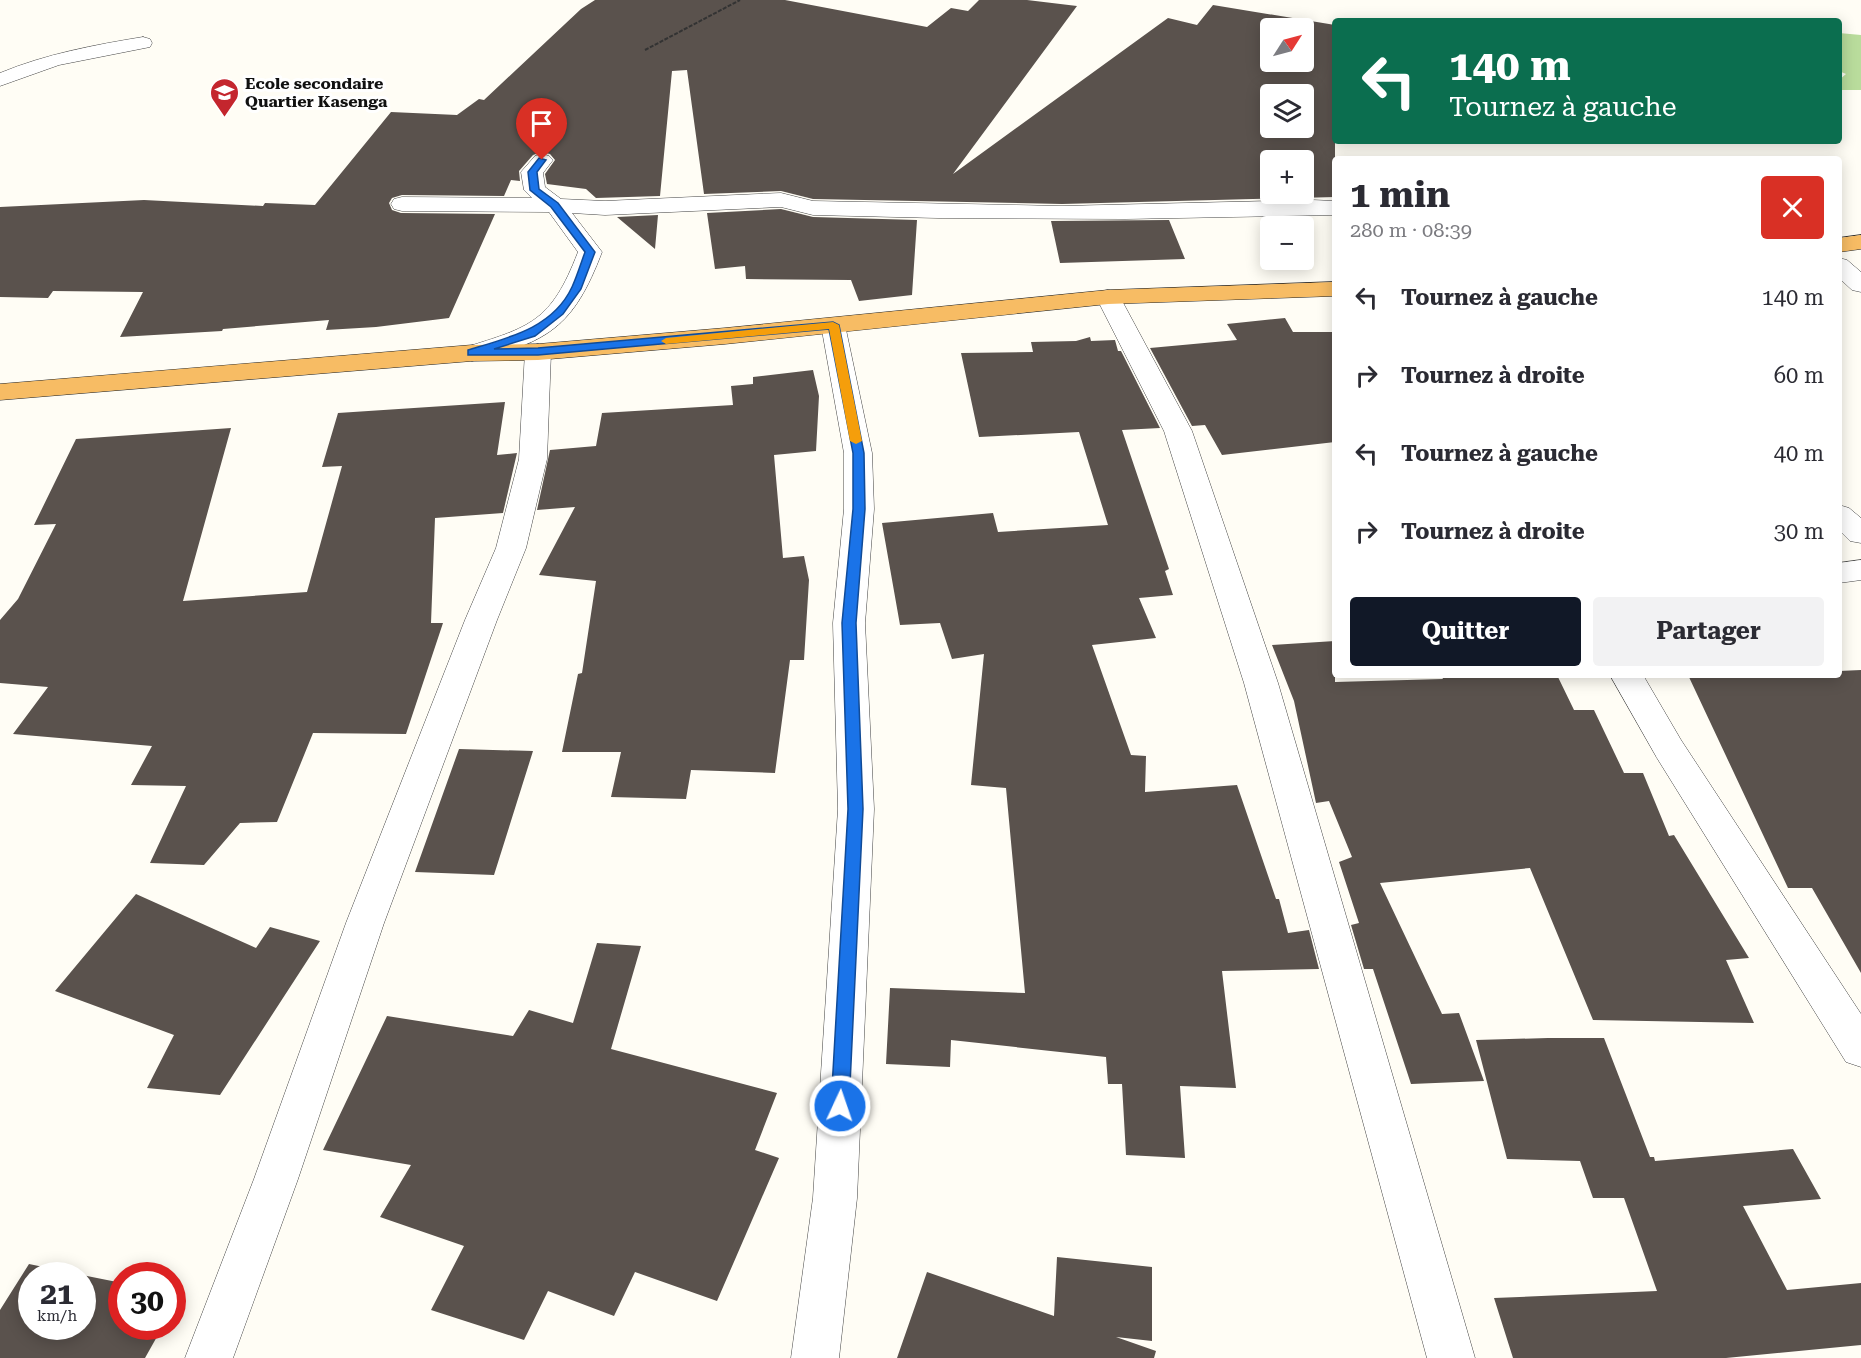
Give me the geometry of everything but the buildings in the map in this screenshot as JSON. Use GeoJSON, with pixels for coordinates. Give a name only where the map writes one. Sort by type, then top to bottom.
{"type":"FeatureCollection","features":[{"type":"Feature","properties":{"kind":"highway"},"geometry":{"type":"LineString","coordinates":[[1842,244],[1861,242]]}},
{"type":"Feature","properties":{"kind":"highway"},"geometry":{"type":"LineString","coordinates":[[0,392],[472,352],[538,352],[1108,297],[1332,289]]}},
{"type":"Feature","properties":{"kind":"street"},"geometry":{"type":"LineString","coordinates":[[0,80],[21,70],[67,56],[143,43]]}},
{"type":"Feature","properties":{"kind":"street"},"geometry":{"type":"LineString","coordinates":[[472,352],[532,334],[559,312],[576,289],[590,252],[555,205],[535,190],[532,172],[542,160]]}},
{"type":"Feature","properties":{"kind":"street"},"geometry":{"type":"LineString","coordinates":[[402,204],[555,205],[605,208],[781,201],[813,208],[1059,214],[1332,208]]}},
{"type":"Feature","properties":{"kind":"street"},"geometry":{"type":"LineString","coordinates":[[1842,269],[1861,285]]}},
{"type":"Feature","properties":{"kind":"street"},"geometry":{"type":"LineString","coordinates":[[1108,297],[1178,431],[1261,683],[1451,1358]]}},
{"type":"Feature","properties":{"kind":"street"},"geometry":{"type":"LineString","coordinates":[[815,1358],[835,1198],[856,809],[849,623],[859,509],[858,453],[833,325]]}},
{"type":"Feature","properties":{"kind":"street"},"geometry":{"type":"LineString","coordinates":[[209,1358],[276,1179],[365,923],[481,620],[511,548],[533,459],[538,352]]}},
{"type":"Feature","properties":{"kind":"street"},"geometry":{"type":"LineString","coordinates":[[1842,517],[1861,534]]}},
{"type":"Feature","properties":{"kind":"street"},"geometry":{"type":"LineString","coordinates":[[1842,573],[1861,570]]}},
{"type":"Feature","properties":{"kind":"street"},"geometry":{"type":"LineString","coordinates":[[1628,678],[1670,750],[1861,1049]]}},
{"type":"Feature","properties":{"kind":"path"},"geometry":{"type":"LineString","coordinates":[[645,50],[740,0]]}},
{"type":"Feature","properties":{"kind":"green space"},"geometry":{"type":"Polygon","coordinates":[[[1842,33],[1861,35],[1861,90],[1842,90],[1842,77],[1846,74],[1842,72],[1842,33]]]}},
{"type":"Feature","properties":{"kind":"slow traffic"},"geometry":{"type":"LineString","coordinates":[[666,341],[833,325],[856,441]]}},
{"type":"Feature","properties":{"kind":"place","name":"Ecole secondaire Quartier Kasenga"},"geometry":{"type":"Point","coordinates":[224,118]}},
{"type":"Feature","properties":{"kind":"route"},"geometry":{"type":"LineString","coordinates":[[542,160],[532,172],[535,190],[555,205],[590,252],[576,289],[559,312],[532,334],[472,352],[538,352],[833,325],[858,453],[859,509],[849,623],[856,809],[840,1106]]}}]}
